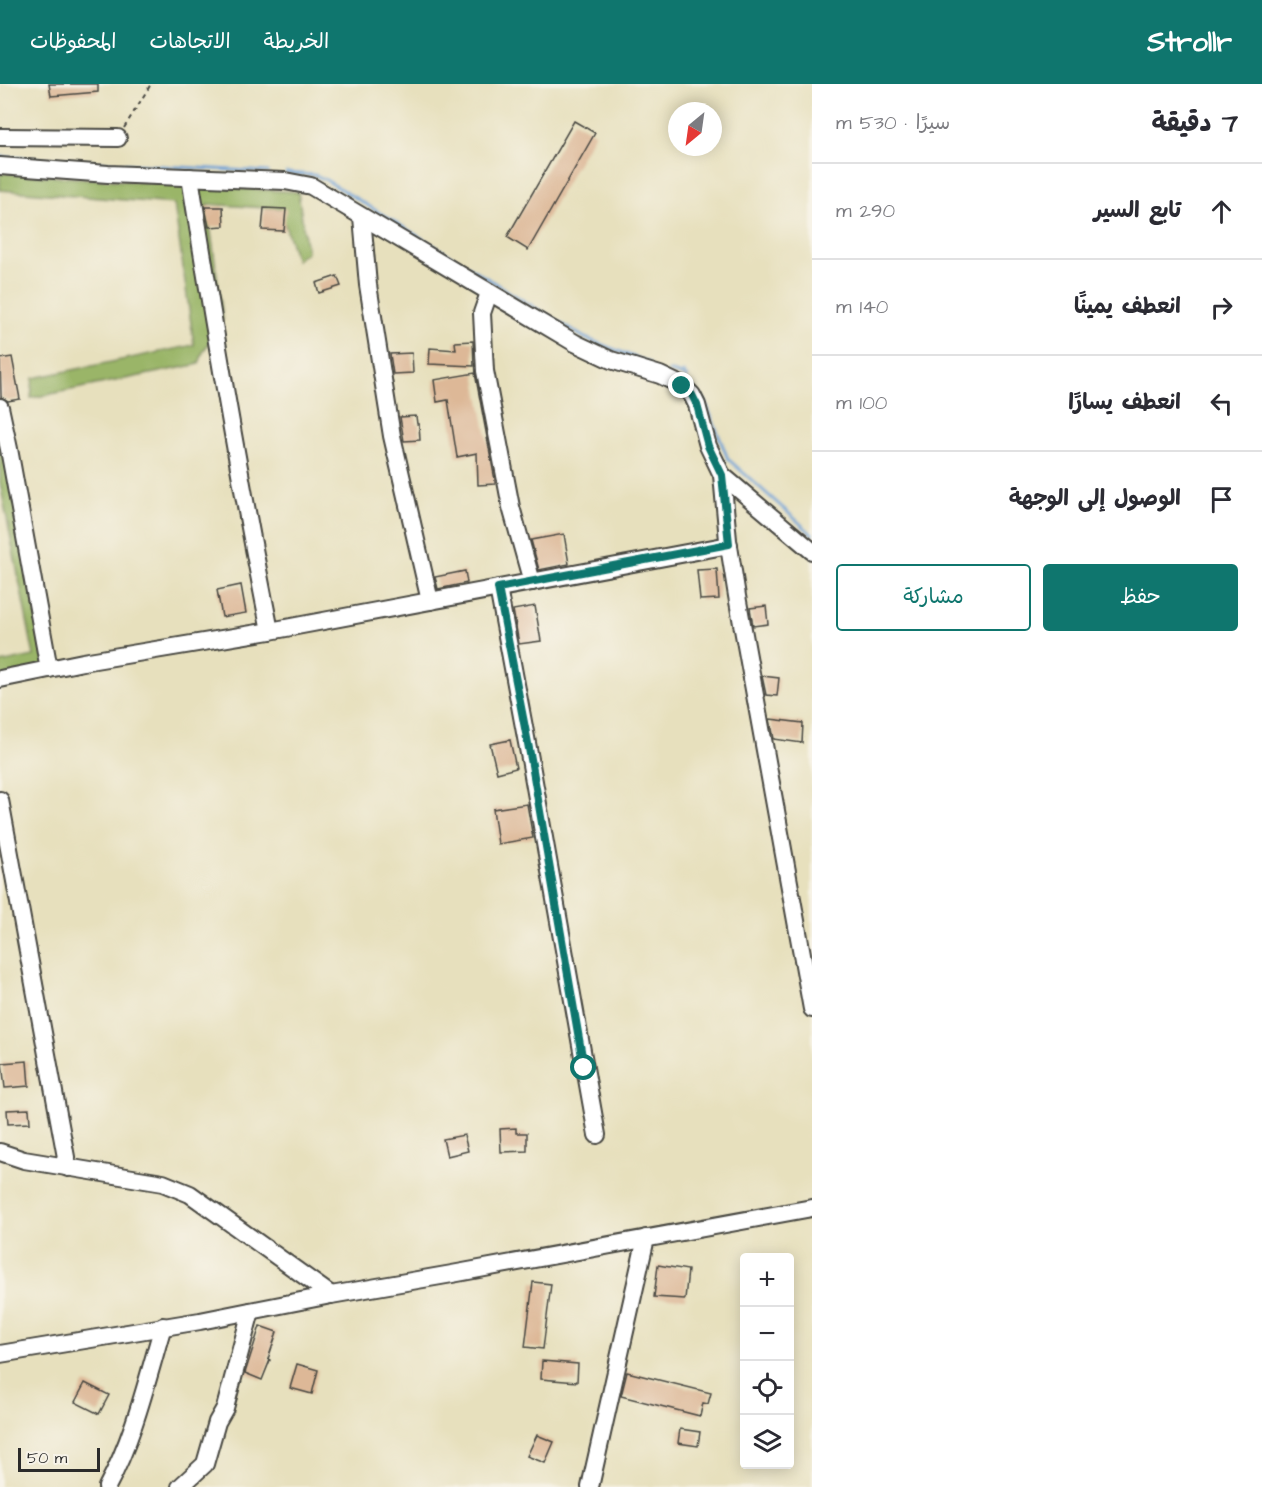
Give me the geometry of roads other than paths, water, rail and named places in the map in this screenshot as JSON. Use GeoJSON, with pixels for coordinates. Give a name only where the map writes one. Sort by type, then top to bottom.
{"type":"FeatureCollection","features":[{"type":"Feature","properties":{"kind":"street"},"geometry":{"type":"LineString","coordinates":[[0,138],[118,138]]}},
{"type":"Feature","properties":{"kind":"street"},"geometry":{"type":"LineString","coordinates":[[0,166],[297,182],[321,191],[593,353],[660,375],[682,386],[692,395],[708,446],[722,475],[729,544],[756,709],[812,1010]]}},
{"type":"Feature","properties":{"kind":"street"},"geometry":{"type":"LineString","coordinates":[[190,177],[213,326],[270,631]]}},
{"type":"Feature","properties":{"kind":"street"},"geometry":{"type":"LineString","coordinates":[[362,217],[368,285],[392,436],[430,601]]}},
{"type":"Feature","properties":{"kind":"street"},"geometry":{"type":"LineString","coordinates":[[489,293],[482,313],[485,371],[511,507],[532,582]]}},
{"type":"Feature","properties":{"kind":"street"},"geometry":{"type":"LineString","coordinates":[[0,407],[48,669]]}},
{"type":"Feature","properties":{"kind":"street"},"geometry":{"type":"LineString","coordinates":[[722,475],[812,551]]}},
{"type":"Feature","properties":{"kind":"street"},"geometry":{"type":"LineString","coordinates":[[0,679],[270,631],[729,544]]}},
{"type":"Feature","properties":{"kind":"street"},"geometry":{"type":"LineString","coordinates":[[498,588],[531,759],[597,1135]]}},
{"type":"Feature","properties":{"kind":"street"},"geometry":{"type":"LineString","coordinates":[[0,800],[68,1168]]}},
{"type":"Feature","properties":{"kind":"street"},"geometry":{"type":"LineString","coordinates":[[0,1152],[24,1160],[163,1183],[181,1189],[257,1240],[331,1295]]}},
{"type":"Feature","properties":{"kind":"street"},"geometry":{"type":"LineString","coordinates":[[0,1354],[251,1311],[812,1208]]}},
{"type":"Feature","properties":{"kind":"street"},"geometry":{"type":"LineString","coordinates":[[590,1487],[646,1238]]}},
{"type":"Feature","properties":{"kind":"street"},"geometry":{"type":"LineString","coordinates":[[180,1487],[205,1464],[217,1422],[225,1408],[251,1311]]}},
{"type":"Feature","properties":{"kind":"street"},"geometry":{"type":"LineString","coordinates":[[107,1487],[129,1435],[163,1326]]}},
{"type":"Feature","properties":{"kind":"waterway"},"geometry":{"type":"LineString","coordinates":[[0,157],[268,172]]}},
{"type":"Feature","properties":{"kind":"waterway"},"geometry":{"type":"LineString","coordinates":[[286,173],[315,175],[326,180],[585,338],[649,363]]}},
{"type":"Feature","properties":{"kind":"waterway"},"geometry":{"type":"LineString","coordinates":[[669,371],[687,377],[683,373]]}},
{"type":"Feature","properties":{"kind":"waterway"},"geometry":{"type":"LineString","coordinates":[[701,396],[728,459],[812,534]]}}]}
